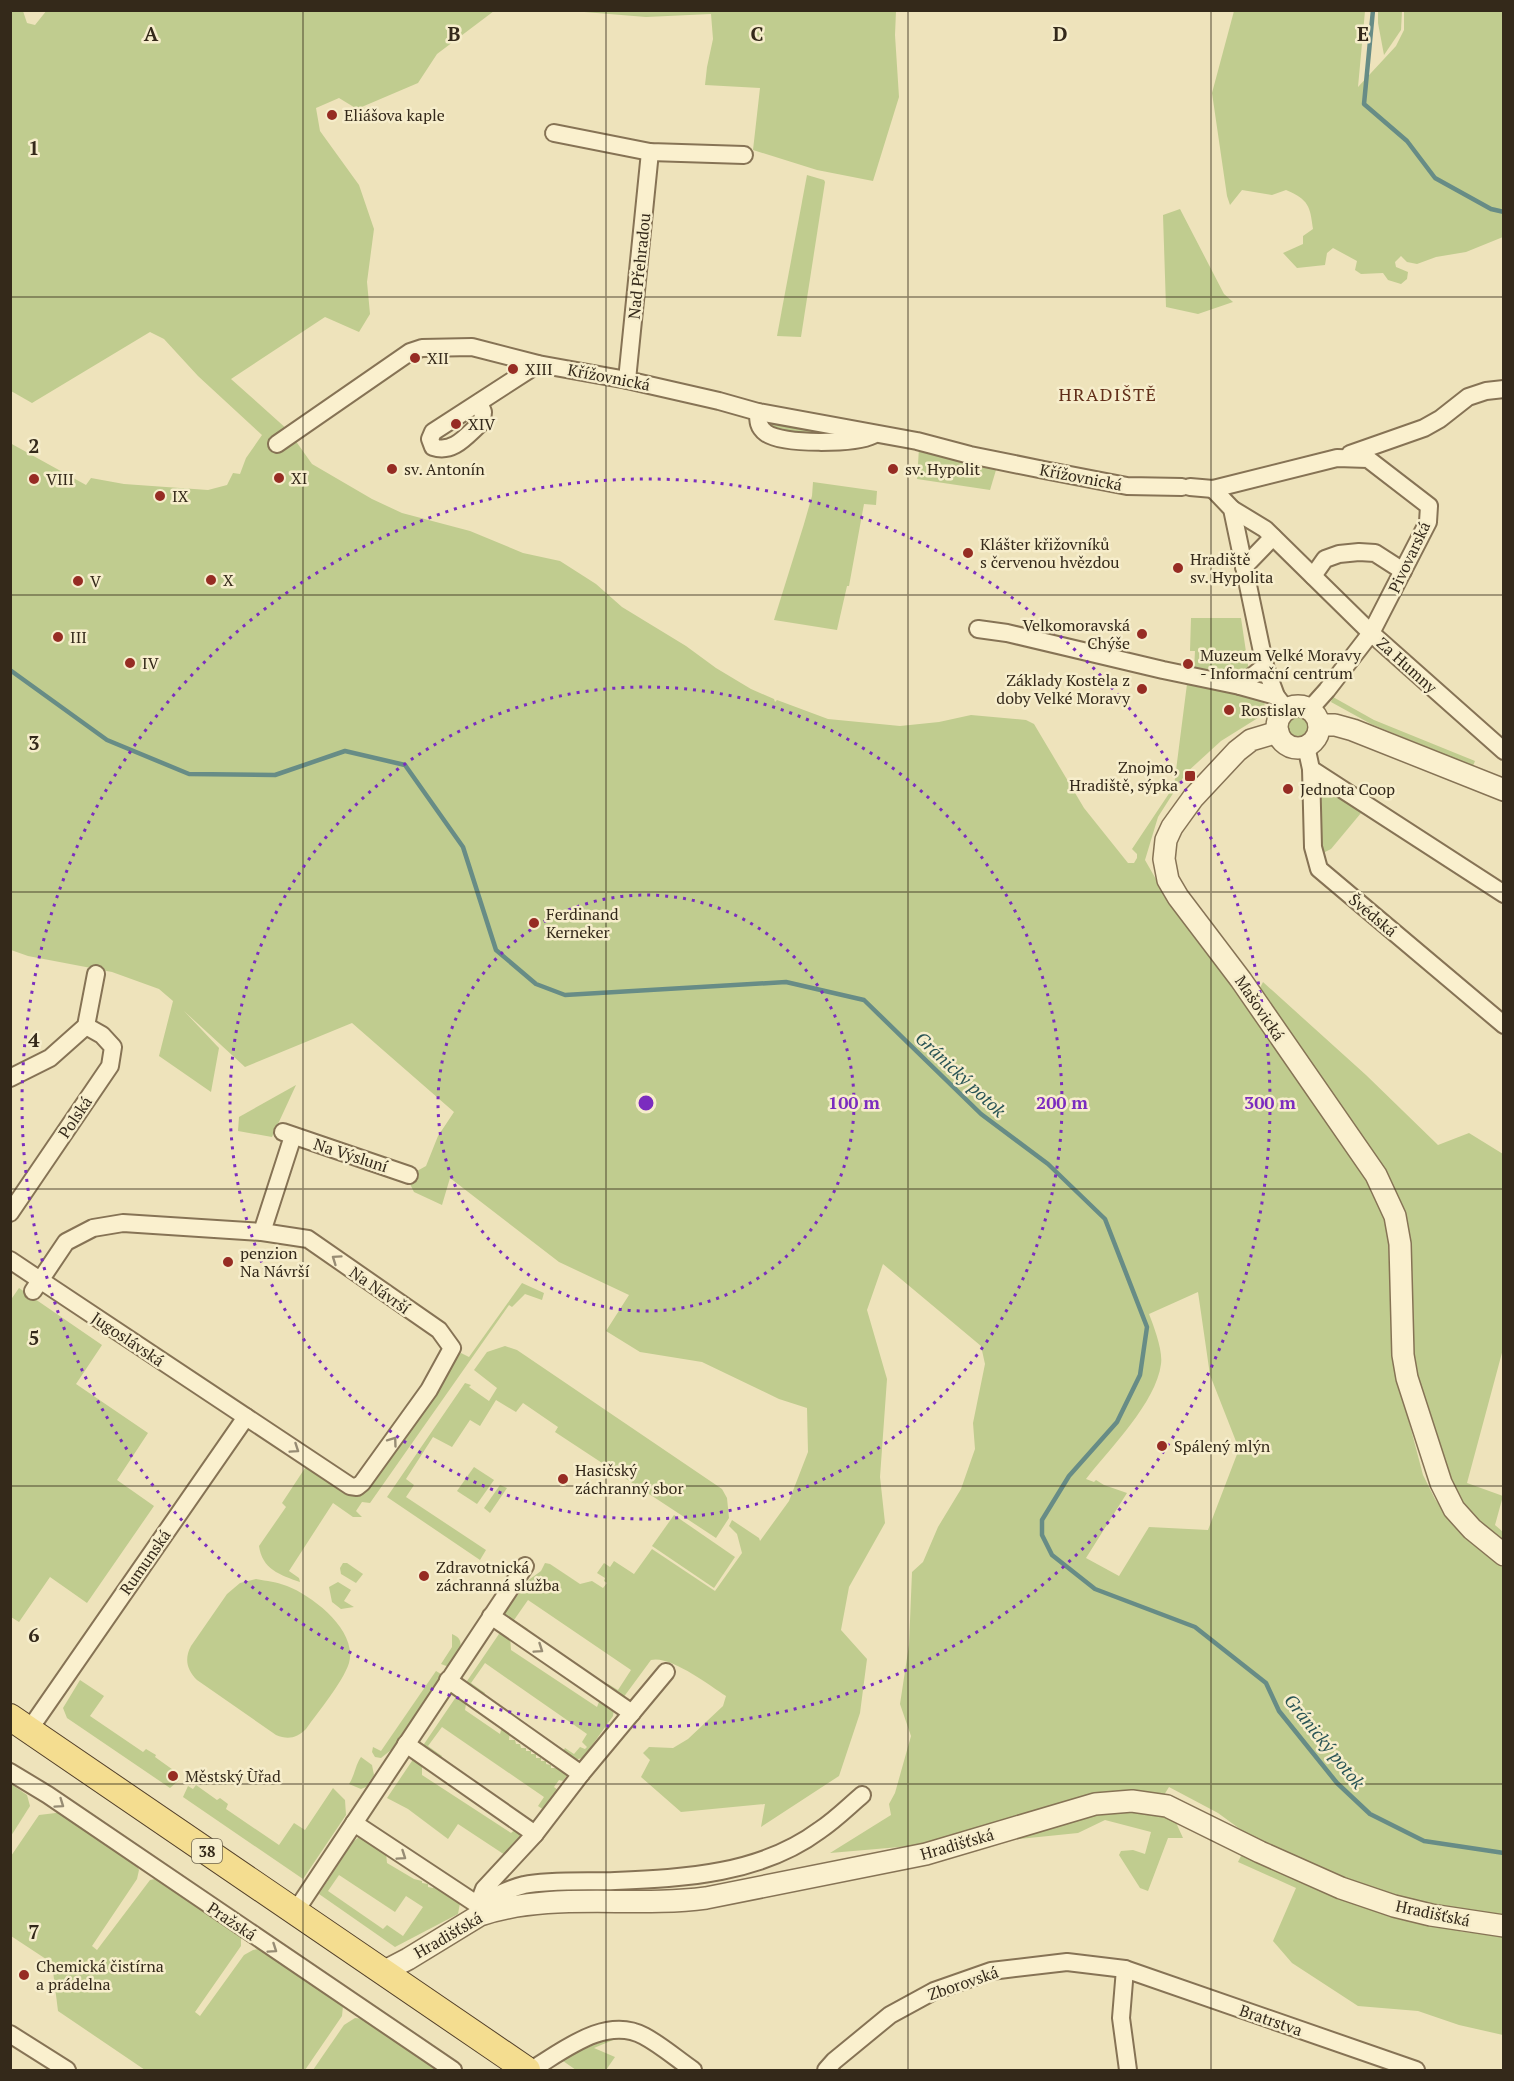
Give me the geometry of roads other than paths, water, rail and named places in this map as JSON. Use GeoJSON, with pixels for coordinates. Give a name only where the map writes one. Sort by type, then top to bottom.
{"type":"FeatureCollection","features":[{"type":"Feature","properties":{"kind":"main road","name":"38"},"geometry":{"type":"LineString","coordinates":[[20,1723],[295,1912],[393,1967],[529,2070]]}},
{"type":"Feature","properties":{"kind":"street"},"geometry":{"type":"LineString","coordinates":[[554,133],[650,152],[744,155]]}},
{"type":"Feature","properties":{"kind":"street","name":"Nad Přehradou"},"geometry":{"type":"LineString","coordinates":[[627,380],[650,152]]}},
{"type":"Feature","properties":{"kind":"street","name":"Křížovnická"},"geometry":{"type":"LineString","coordinates":[[277,444],[410,352],[422,348],[472,347],[538,364],[627,380],[758,412],[757,423],[768,434],[778,438],[843,442],[862,440],[876,433],[1126,486],[1214,489]]}},
{"type":"Feature","properties":{"kind":"street"},"geometry":{"type":"LineString","coordinates":[[479,402],[538,364]]}},
{"type":"Feature","properties":{"kind":"street"},"geometry":{"type":"LineString","coordinates":[[1337,458],[1424,428],[1440,419],[1468,397],[1486,391],[1503,389]]}},
{"type":"Feature","properties":{"kind":"street","name":"Pivovarská"},"geometry":{"type":"LineString","coordinates":[[1214,489],[1337,458],[1368,459],[1429,506],[1428,522],[1371,633],[1327,690],[1314,717]]}},
{"type":"Feature","properties":{"kind":"street"},"geometry":{"type":"LineString","coordinates":[[1214,489],[1232,509],[1265,666],[1281,702],[1278,732],[1283,741],[1290,746],[1306,746],[1316,737],[1314,717]]}},
{"type":"Feature","properties":{"kind":"street","name":"Za Humny"},"geometry":{"type":"LineString","coordinates":[[1232,509],[1265,529],[1371,633],[1503,751]]}},
{"type":"Feature","properties":{"kind":"street"},"geometry":{"type":"LineString","coordinates":[[1244,567],[1273,537]]}},
{"type":"Feature","properties":{"kind":"street"},"geometry":{"type":"LineString","coordinates":[[1313,576],[1325,560],[1340,554],[1359,552],[1375,553],[1403,571]]}},
{"type":"Feature","properties":{"kind":"street"},"geometry":{"type":"LineString","coordinates":[[978,629],[1006,633],[1240,686],[1298,706],[1314,717],[1353,730],[1503,790]]}},
{"type":"Feature","properties":{"kind":"street"},"geometry":{"type":"LineString","coordinates":[[1240,686],[1265,666]]}},
{"type":"Feature","properties":{"kind":"street","name":"Mašovická"},"geometry":{"type":"LineString","coordinates":[[1278,732],[1251,740],[1237,751],[1193,798],[1172,827],[1166,840],[1164,859],[1168,880],[1178,897],[1241,980],[1376,1175],[1395,1216],[1400,1244],[1403,1355],[1407,1378],[1441,1482],[1455,1509],[1464,1520],[1503,1555]]}},
{"type":"Feature","properties":{"kind":"street","name":"Švédská"},"geometry":{"type":"LineString","coordinates":[[1306,746],[1311,769],[1313,848],[1319,869],[1503,1025]]}},
{"type":"Feature","properties":{"kind":"street"},"geometry":{"type":"LineString","coordinates":[[1311,769],[1503,894]]}},
{"type":"Feature","properties":{"kind":"street"},"geometry":{"type":"LineString","coordinates":[[10,1078],[51,1058],[86,1026],[96,974]]}},
{"type":"Feature","properties":{"kind":"street","name":"Polská"},"geometry":{"type":"LineString","coordinates":[[10,1213],[110,1066],[113,1047],[102,1035],[86,1026]]}},
{"type":"Feature","properties":{"kind":"street","name":"Na Výsluní"},"geometry":{"type":"LineString","coordinates":[[262,1232],[288,1134],[409,1175]]}},
{"type":"Feature","properties":{"kind":"street","name":"Na Návrší"},"geometry":{"type":"LineString","coordinates":[[36,1286],[66,1242],[93,1228],[123,1223],[262,1232],[308,1239],[439,1330],[452,1348],[429,1390],[357,1487],[350,1486],[246,1417]]}},
{"type":"Feature","properties":{"kind":"street","name":"Jugoslávská"},"geometry":{"type":"LineString","coordinates":[[10,1260],[36,1286],[246,1417]]}},
{"type":"Feature","properties":{"kind":"street","name":"Rumunská"},"geometry":{"type":"LineString","coordinates":[[20,1723],[45,1708],[246,1417]]}},
{"type":"Feature","properties":{"kind":"street"},"geometry":{"type":"LineString","coordinates":[[295,1912],[525,1566]]}},
{"type":"Feature","properties":{"kind":"street"},"geometry":{"type":"LineString","coordinates":[[491,1616],[632,1713]]}},
{"type":"Feature","properties":{"kind":"street"},"geometry":{"type":"LineString","coordinates":[[354,1823],[477,1907],[484,1889],[535,1834],[581,1774],[666,1672]]}},
{"type":"Feature","properties":{"kind":"street"},"geometry":{"type":"LineString","coordinates":[[448,1680],[581,1774]]}},
{"type":"Feature","properties":{"kind":"street"},"geometry":{"type":"LineString","coordinates":[[406,1744],[535,1834]]}},
{"type":"Feature","properties":{"kind":"street","name":"Pražská"},"geometry":{"type":"LineString","coordinates":[[12,1774],[48,1795],[453,2070]]}},
{"type":"Feature","properties":{"kind":"street","name":"Hradišťská"},"geometry":{"type":"LineString","coordinates":[[393,1967],[497,1895],[525,1885],[673,1879],[758,1862],[819,1831],[862,1795]]}},
{"type":"Feature","properties":{"kind":"street","name":"Hradišťská"},"geometry":{"type":"LineString","coordinates":[[477,1907],[555,1902],[652,1903],[706,1898],[926,1854],[1095,1804],[1132,1801],[1167,1806],[1260,1852],[1341,1888],[1394,1906],[1503,1926]]}},
{"type":"Feature","properties":{"kind":"street","name":"Zborovská"},"geometry":{"type":"LineString","coordinates":[[830,2066],[890,2015],[933,1991],[991,1971],[1067,1962],[1125,1969]]}},
{"type":"Feature","properties":{"kind":"street"},"geometry":{"type":"LineString","coordinates":[[1125,1969],[1121,2018],[1128,2070]]}},
{"type":"Feature","properties":{"kind":"street","name":"Bratrstva"},"geometry":{"type":"LineString","coordinates":[[1125,1969],[1416,2070]]}},
{"type":"Feature","properties":{"kind":"street"},"geometry":{"type":"LineString","coordinates":[[529,2070],[582,2039],[611,2029],[642,2035],[693,2070]]}},
{"type":"Feature","properties":{"kind":"street"},"geometry":{"type":"LineString","coordinates":[[10,2034],[67,2070]]}},
{"type":"Feature","properties":{"kind":"street"},"geometry":{"type":"LineString","coordinates":[[830,2066],[848,2070]]}},
{"type":"Feature","properties":{"kind":"waterway"},"geometry":{"type":"LineString","coordinates":[[1373,10],[1364,104],[1407,141],[1435,178],[1491,209],[1504,212]]}},
{"type":"Feature","properties":{"kind":"waterway","name":"Gránický potok"},"geometry":{"type":"LineString","coordinates":[[10,670],[107,740],[189,774],[275,775],[345,751],[405,765],[463,847],[496,950],[536,984],[565,995],[786,982],[864,1000],[981,1114],[1048,1164],[1105,1219],[1147,1327],[1140,1375],[1117,1422],[1069,1476],[1042,1520],[1042,1535],[1052,1555],[1095,1589],[1195,1627],[1266,1683],[1279,1711],[1337,1783],[1370,1814],[1424,1841],[1504,1853]]}},
{"type":"Feature","properties":{"kind":"place","name":"Eliášova kaple"},"geometry":{"type":"Point","coordinates":[332,115]}},
{"type":"Feature","properties":{"kind":"place","name":"XII"},"geometry":{"type":"Point","coordinates":[415,358]}},
{"type":"Feature","properties":{"kind":"place","name":"XIII"},"geometry":{"type":"Point","coordinates":[513,369]}},
{"type":"Feature","properties":{"kind":"place","name":"XIV"},"geometry":{"type":"Point","coordinates":[456,424]}},
{"type":"Feature","properties":{"kind":"place","name":"sv. Antonín"},"geometry":{"type":"Point","coordinates":[392,469]}},
{"type":"Feature","properties":{"kind":"place","name":"sv. Hypolit"},"geometry":{"type":"Point","coordinates":[893,469]}},
{"type":"Feature","properties":{"kind":"place","name":"XI"},"geometry":{"type":"Point","coordinates":[279,478]}},
{"type":"Feature","properties":{"kind":"place","name":"VIII"},"geometry":{"type":"Point","coordinates":[34,479]}},
{"type":"Feature","properties":{"kind":"place","name":"IX"},"geometry":{"type":"Point","coordinates":[160,496]}},
{"type":"Feature","properties":{"kind":"place","name":"Klášter křižovníků s červenou hvězdou"},"geometry":{"type":"Point","coordinates":[968,553]}},
{"type":"Feature","properties":{"kind":"place","name":"Hradiště sv. Hypolita"},"geometry":{"type":"Point","coordinates":[1178,568]}},
{"type":"Feature","properties":{"kind":"place","name":"X"},"geometry":{"type":"Point","coordinates":[211,580]}},
{"type":"Feature","properties":{"kind":"place","name":"V"},"geometry":{"type":"Point","coordinates":[78,581]}},
{"type":"Feature","properties":{"kind":"place","name":"Velkomoravská Chýše"},"geometry":{"type":"Point","coordinates":[1142,634]}},
{"type":"Feature","properties":{"kind":"place","name":"III"},"geometry":{"type":"Point","coordinates":[58,637]}},
{"type":"Feature","properties":{"kind":"place","name":"IV"},"geometry":{"type":"Point","coordinates":[130,663]}},
{"type":"Feature","properties":{"kind":"place","name":"Muzeum Velké Moravy - Informační centrum"},"geometry":{"type":"Point","coordinates":[1188,664]}},
{"type":"Feature","properties":{"kind":"place","name":"Základy Kostela z doby Velké Moravy"},"geometry":{"type":"Point","coordinates":[1142,689]}},
{"type":"Feature","properties":{"kind":"place","name":"Rostislav"},"geometry":{"type":"Point","coordinates":[1229,710]}},
{"type":"Feature","properties":{"kind":"place","name":"Znojmo, Hradiště, sýpka"},"geometry":{"type":"Point","coordinates":[1190,776]}},
{"type":"Feature","properties":{"kind":"place","name":"Jednota Coop"},"geometry":{"type":"Point","coordinates":[1288,789]}},
{"type":"Feature","properties":{"kind":"place","name":"Ferdinand Kerneker"},"geometry":{"type":"Point","coordinates":[534,923]}},
{"type":"Feature","properties":{"kind":"place","name":"penzion Na Návrší"},"geometry":{"type":"Point","coordinates":[228,1262]}},
{"type":"Feature","properties":{"kind":"place","name":"Spálený mlýn"},"geometry":{"type":"Point","coordinates":[1162,1446]}},
{"type":"Feature","properties":{"kind":"place","name":"Hasičský záchranný sbor"},"geometry":{"type":"Point","coordinates":[563,1479]}},
{"type":"Feature","properties":{"kind":"place","name":"Zdravotnická záchranná služba"},"geometry":{"type":"Point","coordinates":[424,1576]}},
{"type":"Feature","properties":{"kind":"place","name":"Městský Ùřad"},"geometry":{"type":"Point","coordinates":[173,1776]}},
{"type":"Feature","properties":{"kind":"place","name":"Chemická čistírna a prádelna"},"geometry":{"type":"Point","coordinates":[24,1975]}},
{"type":"Feature","properties":{"kind":"district","name":"HRADIŠTĚ"},"geometry":{"type":"Point","coordinates":[1108,394]}}]}
